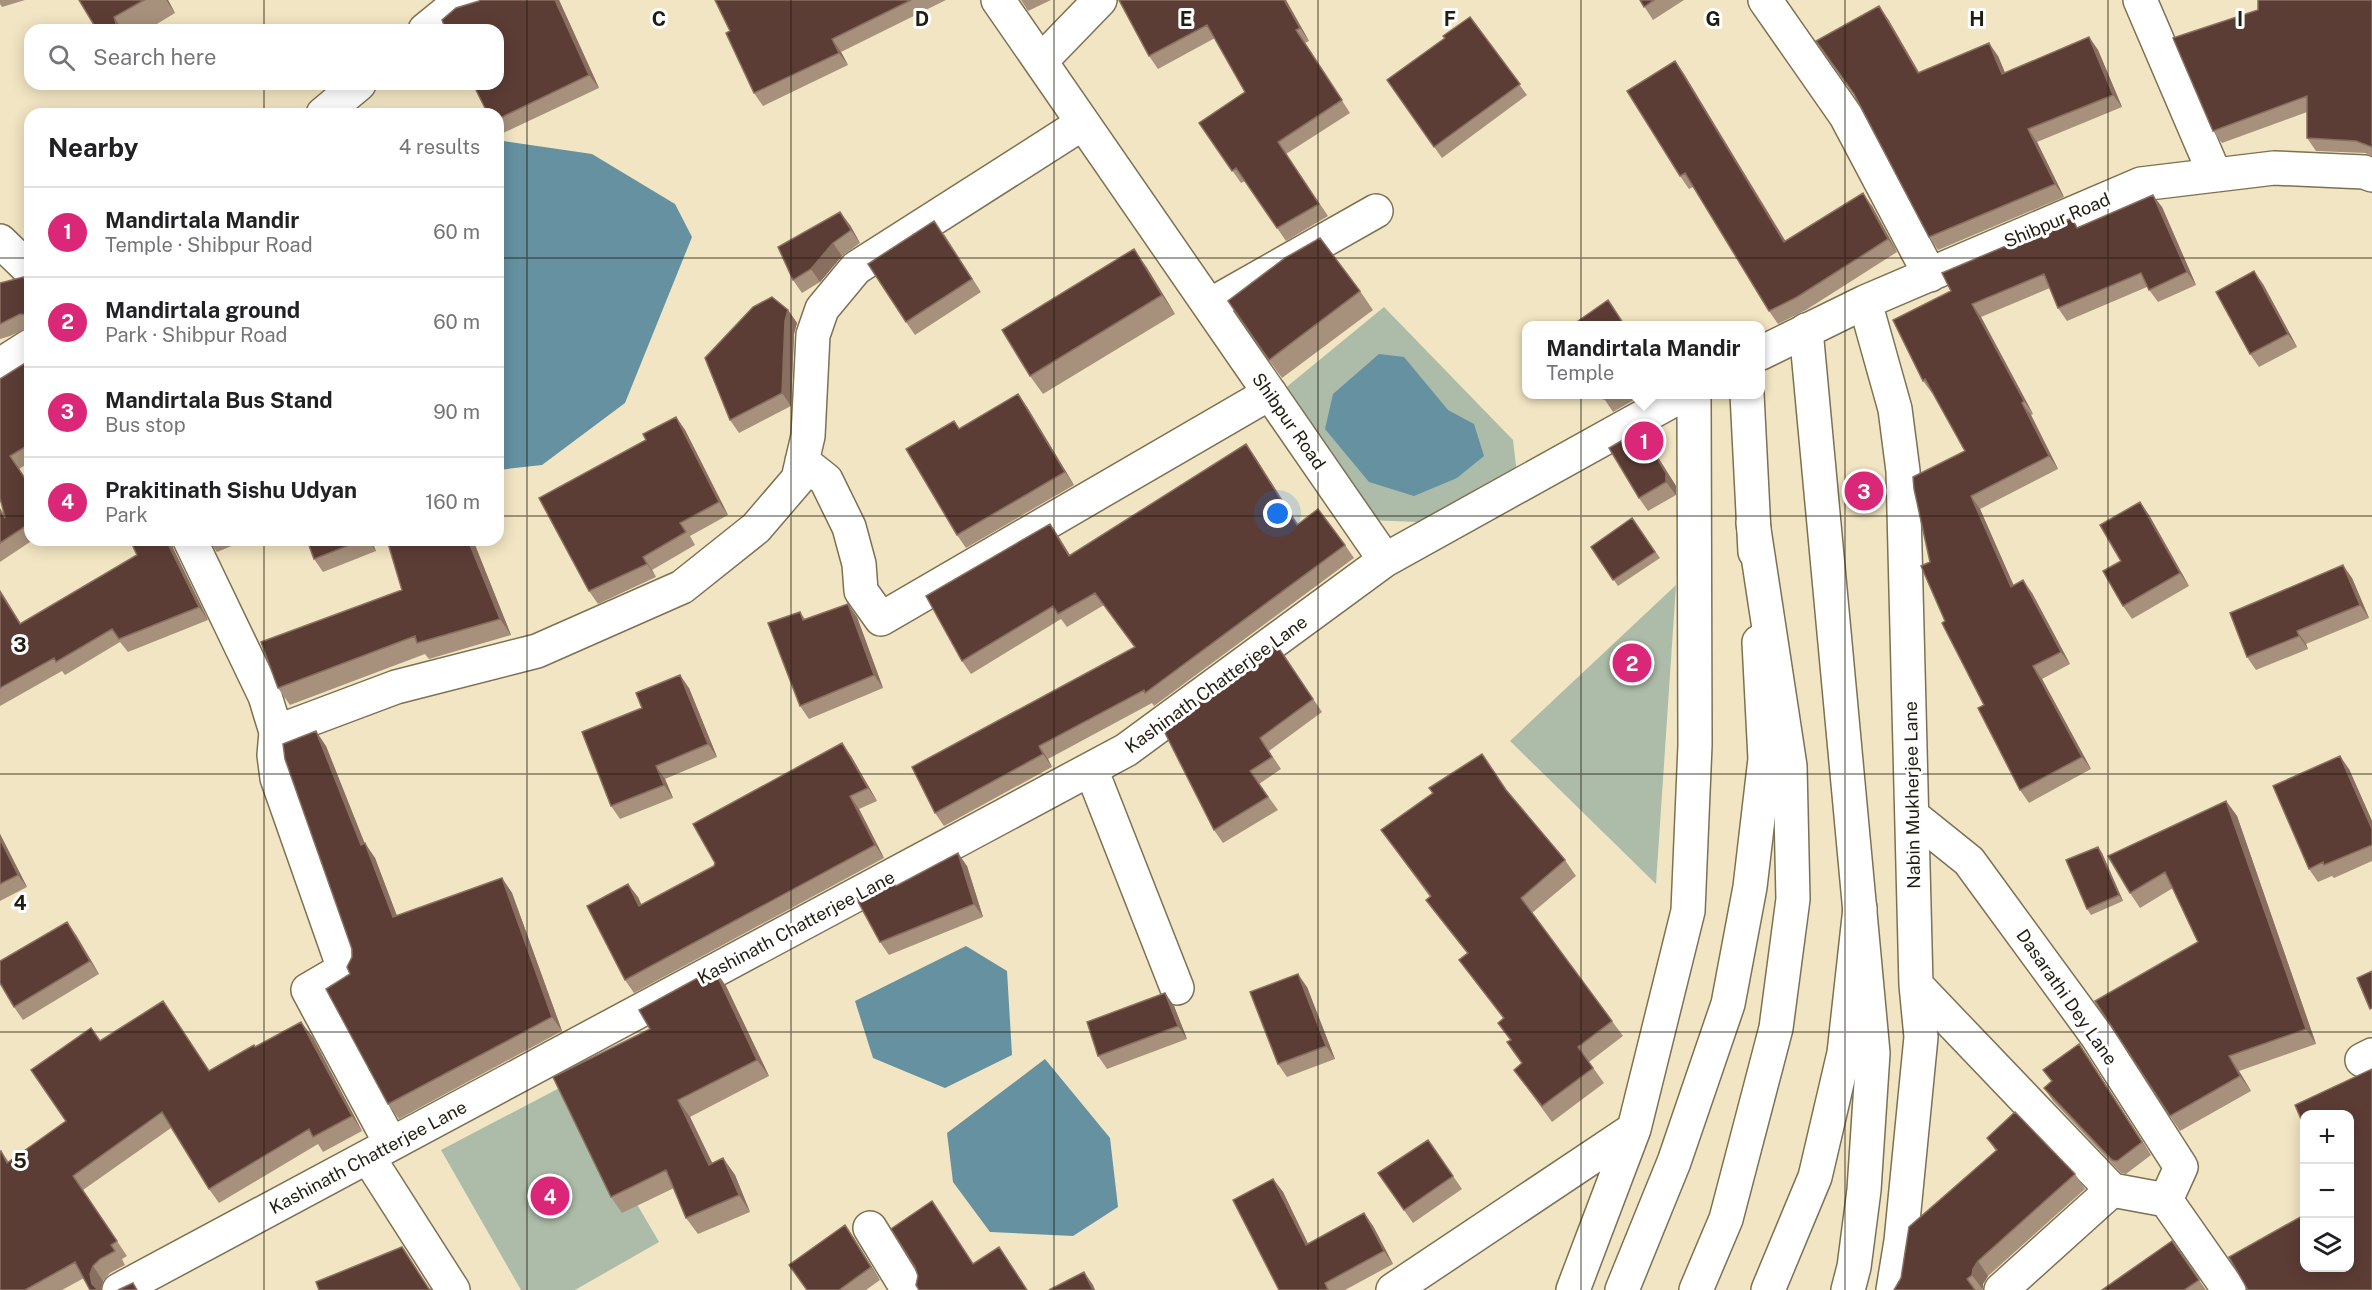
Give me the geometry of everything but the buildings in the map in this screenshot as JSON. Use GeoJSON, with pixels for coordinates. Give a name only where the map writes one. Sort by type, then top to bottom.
{"type":"FeatureCollection","features":[{"type":"Feature","properties":{"kind":"main road"},"geometry":{"type":"LineString","coordinates":[[432,24],[457,4],[476,0]]}},
{"type":"Feature","properties":{"kind":"main road","name":"Shibpur Road"},"geometry":{"type":"LineString","coordinates":[[998,0],[1386,560]]}},
{"type":"Feature","properties":{"kind":"main road"},"geometry":{"type":"LineString","coordinates":[[1041,61],[1100,0]]}},
{"type":"Feature","properties":{"kind":"main road"},"geometry":{"type":"LineString","coordinates":[[2140,0],[2215,175]]}},
{"type":"Feature","properties":{"kind":"main road"},"geometry":{"type":"LineString","coordinates":[[1768,1],[1846,116],[1930,275]]}},
{"type":"Feature","properties":{"kind":"main road"},"geometry":{"type":"LineString","coordinates":[[330,108],[352,90]]}},
{"type":"Feature","properties":{"kind":"main road"},"geometry":{"type":"LineString","coordinates":[[276,732],[396,687],[537,651],[682,587],[756,528],[798,479],[808,436],[813,335],[822,309],[856,268],[1083,123]]}},
{"type":"Feature","properties":{"kind":"main road","name":"Shibpur Road"},"geometry":{"type":"LineString","coordinates":[[1765,351],[1865,302],[2141,184],[2274,168],[2364,172],[2372,176]]}},
{"type":"Feature","properties":{"kind":"main road"},"geometry":{"type":"LineString","coordinates":[[1210,305],[1376,212]]}},
{"type":"Feature","properties":{"kind":"main road"},"geometry":{"type":"LineString","coordinates":[[0,241],[24,264]]}},
{"type":"Feature","properties":{"kind":"main road","name":"Nabin Mukherjee Lane"},"geometry":{"type":"LineString","coordinates":[[1865,302],[1895,409],[1903,471],[1916,985],[1921,1036],[1901,1241],[1893,1290]]}},
{"type":"Feature","properties":{"kind":"main road"},"geometry":{"type":"LineString","coordinates":[[1806,330],[1873,1053],[1864,1190],[1854,1267],[1848,1290]]}},
{"type":"Feature","properties":{"kind":"main road"},"geometry":{"type":"LineString","coordinates":[[0,365],[24,350]]}},
{"type":"Feature","properties":{"kind":"main road"},"geometry":{"type":"LineString","coordinates":[[802,461],[826,480],[849,527],[859,564],[861,591],[881,619],[1270,393]]}},
{"type":"Feature","properties":{"kind":"main road"},"geometry":{"type":"LineString","coordinates":[[1386,560],[1675,399]]}},
{"type":"Feature","properties":{"kind":"main road"},"geometry":{"type":"LineString","coordinates":[[1573,1290],[1634,1129],[1688,911],[1695,745],[1694,399]]}},
{"type":"Feature","properties":{"kind":"main road"},"geometry":{"type":"LineString","coordinates":[[1622,1290],[1674,1162],[1728,1004],[1750,887],[1765,759],[1747,399]]}},
{"type":"Feature","properties":{"kind":"main road"},"geometry":{"type":"LineString","coordinates":[[1696,1290],[1726,1219],[1776,1028],[1793,899],[1790,766],[1753,523]]}},
{"type":"Feature","properties":{"kind":"main road"},"geometry":{"type":"LineString","coordinates":[[193,546],[265,696],[276,732],[274,755],[277,778],[344,969],[308,990],[379,1151],[453,1290]]}},
{"type":"Feature","properties":{"kind":"main road","name":"Kashinath Chatterjee Lane"},"geometry":{"type":"LineString","coordinates":[[119,1290],[1126,750],[1386,560]]}},
{"type":"Feature","properties":{"kind":"main road"},"geometry":{"type":"LineString","coordinates":[[1091,769],[1177,988]]}},
{"type":"Feature","properties":{"kind":"main road","name":"Dasarathi Dey Lane"},"geometry":{"type":"LineString","coordinates":[[1913,816],[1969,861],[2097,1036],[2181,1167],[2166,1200]]}},
{"type":"Feature","properties":{"kind":"main road"},"geometry":{"type":"LineString","coordinates":[[1768,1290],[1815,1177],[1844,1053],[1860,908]]}},
{"type":"Feature","properties":{"kind":"main road"},"geometry":{"type":"LineString","coordinates":[[1916,985],[2112,1190],[2166,1200],[2229,1290]]}},
{"type":"Feature","properties":{"kind":"main road"},"geometry":{"type":"LineString","coordinates":[[1393,1290],[1634,1129]]}},
{"type":"Feature","properties":{"kind":"main road"},"geometry":{"type":"LineString","coordinates":[[2001,1290],[2112,1190]]}},
{"type":"Feature","properties":{"kind":"main road"},"geometry":{"type":"LineString","coordinates":[[870,1228],[908,1290]]}},
{"type":"Feature","properties":{"kind":"green space"},"geometry":{"type":"Polygon","coordinates":[[[1384,307],[1513,440],[1517,474],[1479,503],[1418,522],[1366,520],[1278,394],[1384,307]]]}},
{"type":"Feature","properties":{"kind":"green space"},"geometry":{"type":"Polygon","coordinates":[[[1676,585],[1656,884],[1510,741],[1676,585]]]}},
{"type":"Feature","properties":{"kind":"green space"},"geometry":{"type":"Polygon","coordinates":[[[567,1084],[659,1242],[575,1290],[521,1290],[441,1150],[567,1084]]]}},
{"type":"Feature","properties":{"kind":"water"},"geometry":{"type":"Polygon","coordinates":[[[504,141],[592,154],[675,204],[692,237],[625,403],[542,465],[504,469],[504,141]]]}},
{"type":"Feature","properties":{"kind":"water"},"geometry":{"type":"Polygon","coordinates":[[[1379,354],[1404,357],[1448,410],[1474,424],[1484,456],[1457,478],[1414,496],[1369,482],[1325,429],[1333,394],[1379,354]]]}},
{"type":"Feature","properties":{"kind":"water"},"geometry":{"type":"Polygon","coordinates":[[[966,946],[1007,971],[1012,1055],[945,1088],[873,1058],[855,1001],[966,946]]]}},
{"type":"Feature","properties":{"kind":"water"},"geometry":{"type":"Polygon","coordinates":[[[1045,1059],[1110,1138],[1118,1207],[1073,1236],[990,1232],[953,1182],[947,1133],[1045,1059]]]}},
{"type":"Feature","properties":{"kind":"place","name":"Mandirtala Mandir"},"geometry":{"type":"Point","coordinates":[1644,441]}},
{"type":"Feature","properties":{"kind":"place","name":"Mandirtala Bus Stand"},"geometry":{"type":"Point","coordinates":[1864,491]}},
{"type":"Feature","properties":{"kind":"place","name":"Mandirtala ground"},"geometry":{"type":"Point","coordinates":[1632,663]}},
{"type":"Feature","properties":{"kind":"place","name":"Prakitinath Sishu Udyan"},"geometry":{"type":"Point","coordinates":[550,1196]}}]}
